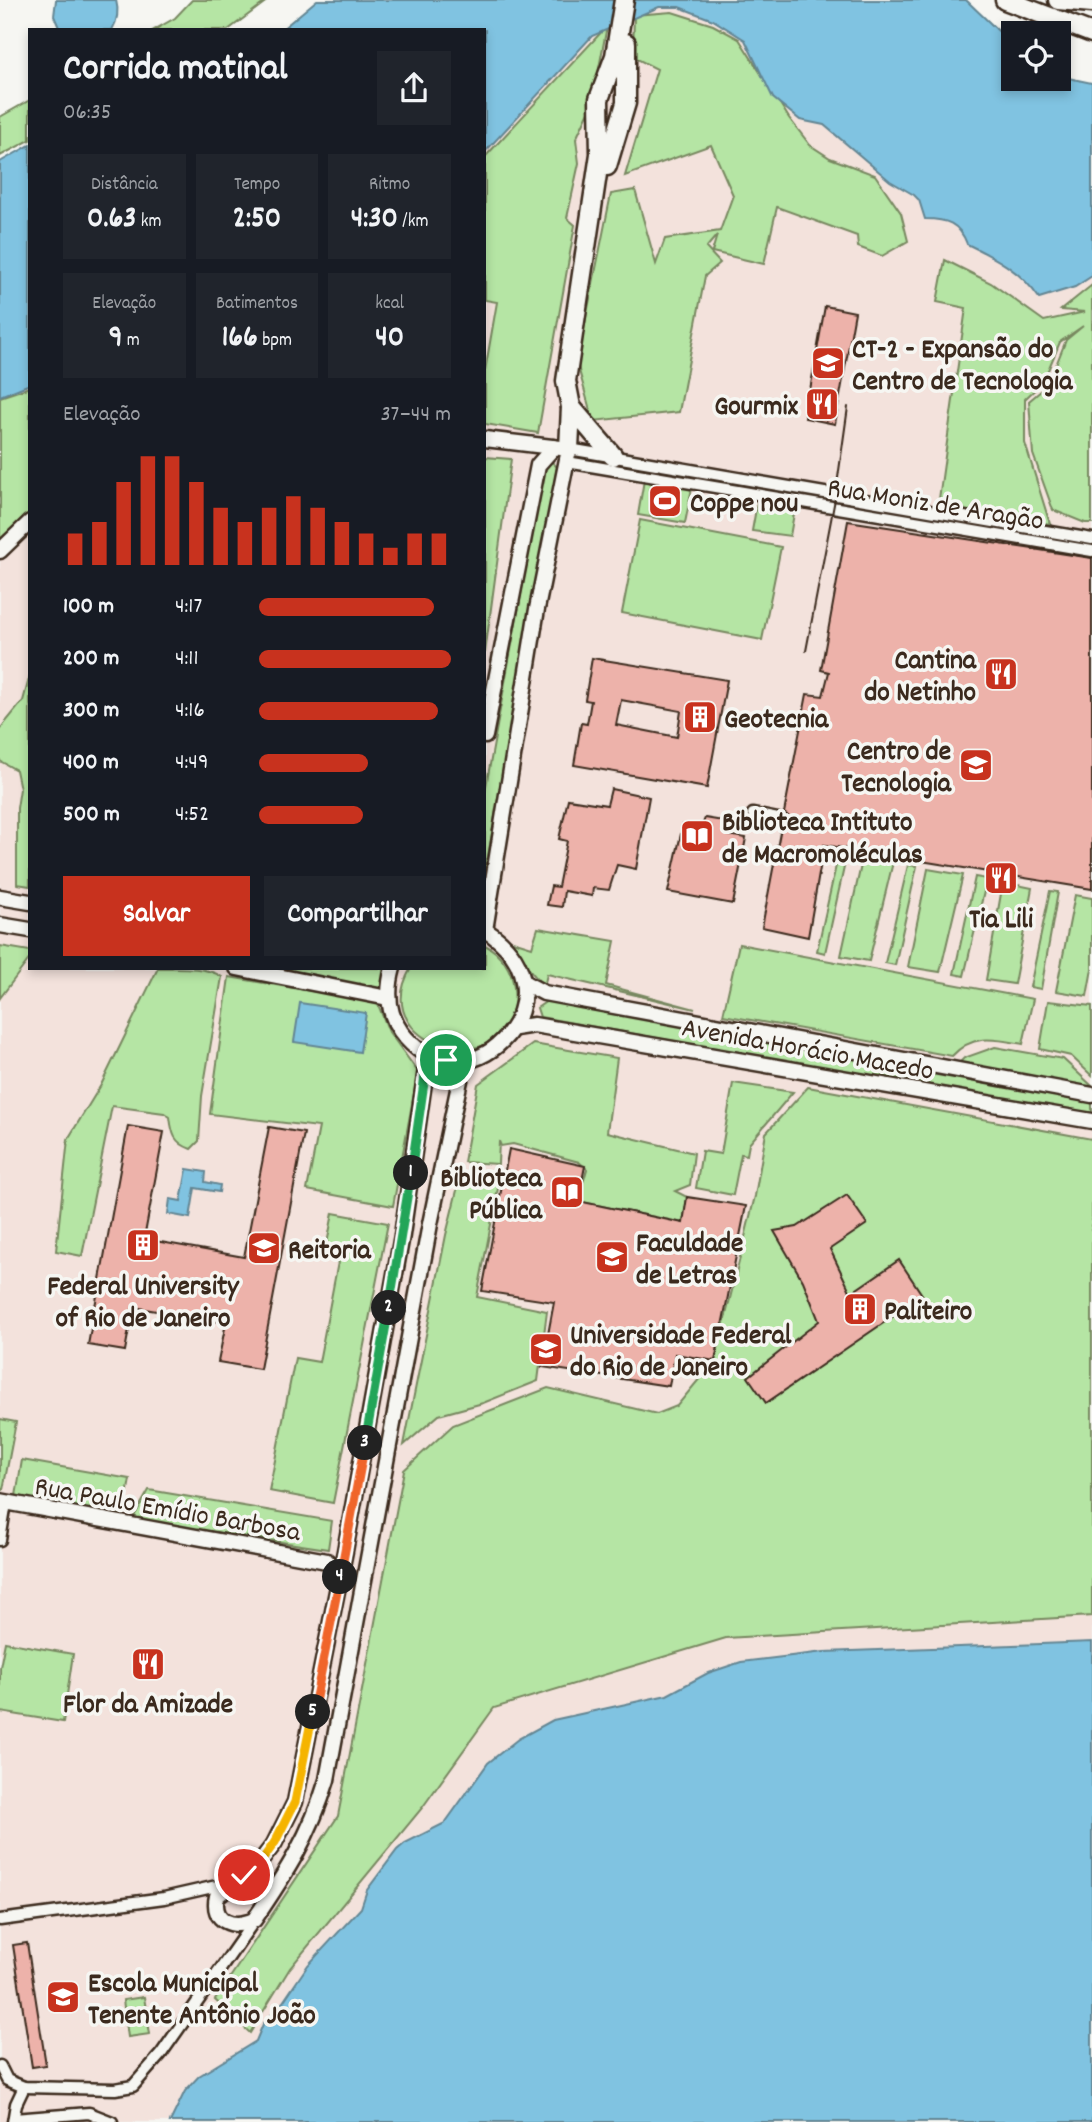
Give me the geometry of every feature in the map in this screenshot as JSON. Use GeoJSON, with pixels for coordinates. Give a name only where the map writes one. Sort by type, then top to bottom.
{"type":"FeatureCollection","features":[{"type":"Feature","properties":{"kind":"highway"},"geometry":{"type":"LineString","coordinates":[[597,201],[599,99],[615,56],[624,0]]}},
{"type":"Feature","properties":{"kind":"highway"},"geometry":{"type":"LineString","coordinates":[[612,456],[571,407],[566,390],[567,368],[583,282],[583,258],[609,155],[626,103],[624,58],[633,0]]}},
{"type":"Feature","properties":{"kind":"highway"},"geometry":{"type":"LineString","coordinates":[[1005,0],[1092,33]]}},
{"type":"Feature","properties":{"kind":"highway"},"geometry":{"type":"LineString","coordinates":[[1058,0],[1092,4]]}},
{"type":"Feature","properties":{"kind":"highway"},"geometry":{"type":"LineString","coordinates":[[563,453],[571,407]]}},
{"type":"Feature","properties":{"kind":"street"},"geometry":{"type":"LineString","coordinates":[[486,439],[563,453]]}},
{"type":"Feature","properties":{"kind":"street"},"geometry":{"type":"LineString","coordinates":[[486,731],[538,465],[523,444]]}},
{"type":"Feature","properties":{"kind":"street"},"geometry":{"type":"LineString","coordinates":[[538,465],[563,453]]}},
{"type":"Feature","properties":{"kind":"street"},"geometry":{"type":"LineString","coordinates":[[486,924],[563,453]]}},
{"type":"Feature","properties":{"kind":"street","name":"Rua Moniz de Aragão"},"geometry":{"type":"LineString","coordinates":[[563,453],[612,456],[1089,539]]}},
{"type":"Feature","properties":{"kind":"street","name":"Rua Moniz de Aragão"},"geometry":{"type":"LineString","coordinates":[[563,453],[1092,551]]}},
{"type":"Feature","properties":{"kind":"street"},"geometry":{"type":"LineString","coordinates":[[0,551],[28,524]]}},
{"type":"Feature","properties":{"kind":"street"},"geometry":{"type":"LineString","coordinates":[[753,814],[783,820]]}},
{"type":"Feature","properties":{"kind":"street"},"geometry":{"type":"LineString","coordinates":[[0,897],[28,902]]}},
{"type":"Feature","properties":{"kind":"street"},"geometry":{"type":"LineString","coordinates":[[0,925],[28,930]]}},
{"type":"Feature","properties":{"kind":"street"},"geometry":{"type":"LineString","coordinates":[[393,970],[388,998],[392,1016],[400,1032],[412,1045],[428,1055],[446,1060],[464,1061],[484,1055],[502,1044],[515,1028],[523,1008],[525,983],[510,951],[486,931]]}},
{"type":"Feature","properties":{"kind":"street"},"geometry":{"type":"LineString","coordinates":[[247,970],[388,998]]}},
{"type":"Feature","properties":{"kind":"street","name":"Avenida Horácio Macedo"},"geometry":{"type":"LineString","coordinates":[[525,983],[544,993],[1092,1095]]}},
{"type":"Feature","properties":{"kind":"street","name":"Avenida Horácio Macedo"},"geometry":{"type":"LineString","coordinates":[[515,1028],[534,1026],[1092,1121]]}},
{"type":"Feature","properties":{"kind":"street"},"geometry":{"type":"LineString","coordinates":[[254,1920],[242,1925],[220,1918],[216,1913],[217,1896],[230,1882],[260,1863],[274,1844],[295,1802],[345,1551],[402,1235],[428,1055]]}},
{"type":"Feature","properties":{"kind":"street"},"geometry":{"type":"LineString","coordinates":[[0,2066],[7,2080],[24,2087],[115,2089],[133,2086],[161,2054],[301,1849],[315,1818],[327,1780],[430,1224],[464,1061]]}},
{"type":"Feature","properties":{"kind":"street"},"geometry":{"type":"LineString","coordinates":[[0,1540],[3,1502]]}},
{"type":"Feature","properties":{"kind":"street","name":"Rua Paulo Emídio Barbosa"},"geometry":{"type":"LineString","coordinates":[[3,1502],[327,1561],[340,1576]]}},
{"type":"Feature","properties":{"kind":"street","name":"Rua Paulo Emídio Barbosa"},"geometry":{"type":"LineString","coordinates":[[327,1561],[345,1551]]}},
{"type":"Feature","properties":{"kind":"street"},"geometry":{"type":"LineString","coordinates":[[0,1920],[163,1898],[230,1882]]}},
{"type":"Feature","properties":{"kind":"street"},"geometry":{"type":"LineString","coordinates":[[24,2087],[16,2104],[14,2121],[89,2113],[112,2122]]}},
{"type":"Feature","properties":{"kind":"shaded area","name":"Universidade Federal do Rio de Janeiro"},"geometry":{"type":"Polygon","coordinates":[[[659,7],[691,9],[745,40],[759,64],[768,89],[781,105],[800,120],[824,125],[890,181],[919,200],[925,219],[952,222],[962,231],[967,244],[1005,263],[1031,285],[1039,298],[1075,287],[1092,276],[1092,1642],[824,1652],[741,1662],[708,1673],[668,1695],[597,1709],[488,1763],[445,1823],[405,1843],[367,1890],[361,1908],[308,1965],[283,2002],[263,2024],[256,2041],[181,2099],[170,2122],[0,2122],[0,396],[28,385],[28,970],[486,970],[486,151],[592,36],[659,7]],[[739,944],[724,1015],[952,1055],[961,1046],[985,1037],[1033,999],[739,944]]]}},
{"type":"Feature","properties":{"kind":"green space"},"geometry":{"type":"Polygon","coordinates":[[[192,0],[268,0],[231,28],[158,28],[175,18],[192,0]]]}},
{"type":"Feature","properties":{"kind":"green space"},"geometry":{"type":"Polygon","coordinates":[[[672,12],[713,25],[739,39],[789,118],[810,145],[830,158],[875,175],[901,213],[908,241],[882,256],[858,247],[857,236],[777,207],[764,264],[712,252],[717,235],[706,248],[720,263],[705,276],[679,412],[593,421],[577,363],[611,194],[635,190],[656,264],[665,239],[720,231],[733,195],[711,145],[625,176],[657,69],[633,57],[634,15],[672,12]]]}},
{"type":"Feature","properties":{"kind":"green space"},"geometry":{"type":"Polygon","coordinates":[[[607,26],[592,105],[576,139],[579,163],[567,218],[575,225],[538,433],[486,424],[486,365],[497,302],[486,300],[486,156],[607,26]]]}},
{"type":"Feature","properties":{"kind":"green space"},"geometry":{"type":"Polygon","coordinates":[[[28,101],[28,141],[0,156],[0,117],[28,101]]]}},
{"type":"Feature","properties":{"kind":"green space"},"geometry":{"type":"Polygon","coordinates":[[[945,260],[991,283],[1044,321],[1085,312],[1061,310],[1092,285],[1092,523],[1085,523],[1053,510],[1033,454],[1029,401],[1048,385],[1066,340],[1083,326],[1060,342],[1043,382],[1025,399],[1025,443],[1050,524],[938,506],[966,308],[937,302],[945,260]]]}},
{"type":"Feature","properties":{"kind":"green space"},"geometry":{"type":"Polygon","coordinates":[[[28,388],[28,518],[0,545],[0,397],[28,388]]]}},
{"type":"Feature","properties":{"kind":"green space"},"geometry":{"type":"Polygon","coordinates":[[[486,457],[511,459],[486,646],[486,457]]]}},
{"type":"Feature","properties":{"kind":"green space"},"geometry":{"type":"Polygon","coordinates":[[[552,462],[557,467],[486,867],[486,787],[545,463],[552,462]]]}},
{"type":"Feature","properties":{"kind":"green space","name":"Coppe nou"},"geometry":{"type":"Polygon","coordinates":[[[644,480],[692,488],[685,523],[638,515],[644,480]]]}},
{"type":"Feature","properties":{"kind":"green space"},"geometry":{"type":"Polygon","coordinates":[[[757,503],[795,508],[790,536],[752,531],[757,503]]]}},
{"type":"Feature","properties":{"kind":"green space"},"geometry":{"type":"Polygon","coordinates":[[[640,520],[781,547],[762,640],[622,613],[640,520]]]}},
{"type":"Feature","properties":{"kind":"green space"},"geometry":{"type":"Polygon","coordinates":[[[28,682],[28,886],[17,884],[17,808],[20,789],[16,770],[0,761],[0,729],[23,701],[28,682]]]}},
{"type":"Feature","properties":{"kind":"green space"},"geometry":{"type":"Polygon","coordinates":[[[839,852],[847,854],[825,953],[817,951],[839,852]]]}},
{"type":"Feature","properties":{"kind":"green space"},"geometry":{"type":"Polygon","coordinates":[[[863,856],[893,862],[869,961],[841,956],[863,856]]]}},
{"type":"Feature","properties":{"kind":"green space"},"geometry":{"type":"Polygon","coordinates":[[[908,865],[917,866],[895,965],[885,963],[908,865]]]}},
{"type":"Feature","properties":{"kind":"green space"},"geometry":{"type":"Polygon","coordinates":[[[928,869],[963,875],[940,972],[908,967],[928,869]]]}},
{"type":"Feature","properties":{"kind":"green space"},"geometry":{"type":"Polygon","coordinates":[[[975,877],[987,879],[964,976],[954,974],[975,877]]]}},
{"type":"Feature","properties":{"kind":"green space"},"geometry":{"type":"Polygon","coordinates":[[[1003,882],[1032,888],[1014,984],[986,980],[1003,882]]]}},
{"type":"Feature","properties":{"kind":"green space"},"geometry":{"type":"Polygon","coordinates":[[[1050,891],[1058,892],[1041,989],[1030,987],[1050,891]]]}},
{"type":"Feature","properties":{"kind":"green space"},"geometry":{"type":"Polygon","coordinates":[[[1075,895],[1092,898],[1092,969],[1087,996],[1056,991],[1075,895]]]}},
{"type":"Feature","properties":{"kind":"green space"},"geometry":{"type":"Polygon","coordinates":[[[538,928],[615,941],[606,985],[695,1009],[547,974],[544,987],[503,938],[532,947],[538,928]]]}},
{"type":"Feature","properties":{"kind":"green space"},"geometry":{"type":"Polygon","coordinates":[[[739,944],[1033,999],[1023,1044],[994,1040],[976,1041],[952,1056],[723,1015],[739,944]]]}},
{"type":"Feature","properties":{"kind":"green space"},"geometry":{"type":"Polygon","coordinates":[[[0,946],[28,951],[28,961],[0,998],[0,946]]]}},
{"type":"Feature","properties":{"kind":"green space"},"geometry":{"type":"Polygon","coordinates":[[[486,946],[505,963],[514,988],[511,1019],[496,1039],[473,1048],[448,1047],[425,1038],[408,1021],[402,997],[410,970],[486,970],[486,946]]]}},
{"type":"Feature","properties":{"kind":"green space"},"geometry":{"type":"Polygon","coordinates":[[[157,970],[204,970],[222,977],[202,1096],[199,1141],[191,1149],[177,1141],[170,1117],[164,1113],[112,1106],[82,1256],[56,1251],[68,1139],[101,1085],[157,970]]]}},
{"type":"Feature","properties":{"kind":"green space"},"geometry":{"type":"Polygon","coordinates":[[[247,970],[393,970],[388,998],[247,970]]]}},
{"type":"Feature","properties":{"kind":"green space"},"geometry":{"type":"Polygon","coordinates":[[[229,977],[377,1002],[389,1032],[418,1072],[393,1206],[307,1190],[319,1127],[210,1114],[229,977]]]}},
{"type":"Feature","properties":{"kind":"green space"},"geometry":{"type":"Polygon","coordinates":[[[547,1001],[1092,1100],[1092,1116],[540,1017],[537,1008],[547,1001]]]}},
{"type":"Feature","properties":{"kind":"green space"},"geometry":{"type":"Polygon","coordinates":[[[1048,1001],[1092,1006],[1092,1076],[1071,1056],[1040,1049],[1048,1001]]]}},
{"type":"Feature","properties":{"kind":"green space"},"geometry":{"type":"Polygon","coordinates":[[[533,1044],[617,1058],[607,1132],[694,1153],[690,1185],[675,1191],[687,1197],[683,1223],[578,1201],[587,1169],[579,1162],[513,1144],[501,1146],[499,1141],[498,1164],[464,1162],[478,1084],[533,1044]]]}},
{"type":"Feature","properties":{"kind":"green space"},"geometry":{"type":"Polygon","coordinates":[[[995,1047],[1063,1059],[1092,1086],[1092,1090],[955,1067],[964,1058],[995,1047]]]}},
{"type":"Feature","properties":{"kind":"green space"},"geometry":{"type":"Polygon","coordinates":[[[733,1083],[793,1092],[749,1144],[747,1155],[741,1154],[733,1195],[696,1188],[702,1151],[721,1154],[733,1083]]]}},
{"type":"Feature","properties":{"kind":"green space"},"geometry":{"type":"Polygon","coordinates":[[[808,1087],[1092,1139],[1092,1616],[726,1638],[494,1708],[422,1808],[290,1968],[250,2033],[215,2000],[338,1816],[404,1470],[453,1425],[548,1388],[657,1414],[677,1406],[715,1360],[755,1196],[766,1133],[808,1087]]]}},
{"type":"Feature","properties":{"kind":"green space"},"geometry":{"type":"Polygon","coordinates":[[[461,1174],[499,1183],[477,1297],[547,1311],[538,1381],[483,1403],[439,1415],[404,1445],[446,1235],[461,1174]]]}},
{"type":"Feature","properties":{"kind":"green space"},"geometry":{"type":"Polygon","coordinates":[[[333,1213],[388,1223],[333,1503],[269,1491],[295,1358],[319,1362],[338,1262],[324,1259],[333,1213]]]}},
{"type":"Feature","properties":{"kind":"green space"},"geometry":{"type":"Polygon","coordinates":[[[0,1419],[16,1422],[3,1490],[0,1489],[0,1419]]]}},
{"type":"Feature","properties":{"kind":"green space"},"geometry":{"type":"Polygon","coordinates":[[[22,1460],[130,1479],[123,1518],[16,1496],[22,1460]]]}},
{"type":"Feature","properties":{"kind":"green space"},"geometry":{"type":"Polygon","coordinates":[[[149,1490],[332,1521],[328,1549],[132,1520],[149,1490]]]}},
{"type":"Feature","properties":{"kind":"green space"},"geometry":{"type":"Polygon","coordinates":[[[5,1642],[73,1654],[63,1722],[0,1712],[0,1667],[5,1642]]]}},
{"type":"Feature","properties":{"kind":"green space"},"geometry":{"type":"Polygon","coordinates":[[[144,1997],[150,2034],[128,2037],[123,2000],[144,1997]]]}},
{"type":"Feature","properties":{"kind":"water"},"geometry":{"type":"Polygon","coordinates":[[[56,0],[116,0],[118,12],[113,28],[59,28],[54,16],[56,0]]]}},
{"type":"Feature","properties":{"kind":"water"},"geometry":{"type":"Polygon","coordinates":[[[317,0],[966,0],[1001,34],[1001,91],[1071,91],[1071,79],[1092,83],[1092,276],[1075,287],[1039,298],[1016,273],[967,244],[956,227],[946,221],[925,219],[919,200],[914,195],[890,181],[824,125],[800,120],[773,98],[745,40],[713,20],[679,7],[659,7],[592,36],[486,151],[486,28],[283,28],[317,0]]]}},
{"type":"Feature","properties":{"kind":"water"},"geometry":{"type":"Polygon","coordinates":[[[28,146],[28,385],[0,396],[0,162],[28,146]]]}},
{"type":"Feature","properties":{"kind":"water"},"geometry":{"type":"Polygon","coordinates":[[[300,1003],[366,1013],[360,1052],[294,1042],[300,1003]]]}},
{"type":"Feature","properties":{"kind":"water"},"geometry":{"type":"Polygon","coordinates":[[[187,1169],[206,1172],[205,1182],[220,1185],[219,1192],[195,1188],[190,1218],[168,1214],[170,1199],[181,1201],[187,1169]]]}},
{"type":"Feature","properties":{"kind":"water"},"geometry":{"type":"Polygon","coordinates":[[[1092,1642],[1092,2122],[170,2122],[185,2091],[199,2076],[256,2041],[263,2024],[283,2002],[308,1965],[361,1908],[367,1890],[397,1850],[405,1843],[445,1823],[488,1763],[518,1739],[553,1720],[667,1695],[708,1673],[741,1662],[824,1652],[1092,1642]]]}},
{"type":"Feature","properties":{"kind":"building"},"geometry":{"type":"Polygon","coordinates":[[[825,306],[855,312],[835,424],[805,418],[825,306]]]}},
{"type":"Feature","properties":{"kind":"building","name":"Centro de Tecnologia"},"geometry":{"type":"Polygon","coordinates":[[[848,521],[1092,558],[1092,889],[824,845],[808,937],[762,927],[781,827],[790,821],[784,813],[807,694],[823,696],[829,672],[821,670],[848,521]]]}},
{"type":"Feature","properties":{"kind":"building","name":"Geotecnia"},"geometry":{"type":"Polygon","coordinates":[[[592,658],[727,680],[707,788],[574,765],[581,723],[587,724],[591,701],[585,700],[592,658]],[[621,700],[616,725],[677,737],[681,711],[621,700]]]}},
{"type":"Feature","properties":{"kind":"building"},"geometry":{"type":"Polygon","coordinates":[[[611,789],[649,797],[636,869],[617,865],[609,890],[593,888],[592,896],[564,891],[562,907],[547,905],[551,886],[558,887],[567,841],[559,839],[568,799],[607,805],[611,789]]]}},
{"type":"Feature","properties":{"kind":"building"},"geometry":{"type":"Polygon","coordinates":[[[705,818],[729,822],[727,835],[746,838],[733,904],[668,892],[683,825],[701,828],[705,818]]]}},
{"type":"Feature","properties":{"kind":"building","name":"Reitoria"},"geometry":{"type":"Polygon","coordinates":[[[128,1126],[164,1132],[144,1239],[244,1257],[269,1127],[304,1133],[260,1369],[218,1362],[226,1323],[133,1307],[125,1351],[88,1345],[128,1126]]]}},
{"type":"Feature","properties":{"kind":"building","name":"Faculdade de Letras"},"geometry":{"type":"Polygon","coordinates":[[[509,1149],[585,1166],[578,1201],[683,1223],[687,1197],[746,1206],[715,1361],[675,1354],[669,1386],[542,1367],[554,1302],[482,1291],[509,1149]]]}},
{"type":"Feature","properties":{"kind":"building","name":"Paliteiro"},"geometry":{"type":"Polygon","coordinates":[[[847,1195],[867,1224],[830,1249],[851,1293],[899,1260],[923,1296],[766,1403],[748,1377],[819,1321],[803,1281],[774,1231],[797,1227],[847,1195]]]}},
{"type":"Feature","properties":{"kind":"building"},"geometry":{"type":"Polygon","coordinates":[[[27,1943],[46,2065],[32,2067],[13,1945],[27,1943]]]}},
{"type":"Feature","properties":{"kind":"tram line"},"geometry":{"type":"LineString","coordinates":[[806,651],[835,499],[848,407]]}},
{"type":"Feature","properties":{"kind":"place","name":"CT-2 - Expansão do Centro de Tecnologia"},"geometry":{"type":"Point","coordinates":[828,363]}},
{"type":"Feature","properties":{"kind":"place","name":"Gourmix"},"geometry":{"type":"Point","coordinates":[822,404]}},
{"type":"Feature","properties":{"kind":"place","name":"Coppe nou"},"geometry":{"type":"Point","coordinates":[665,501]}},
{"type":"Feature","properties":{"kind":"place","name":"Cantina do Netinho"},"geometry":{"type":"Point","coordinates":[1001,674]}},
{"type":"Feature","properties":{"kind":"place","name":"Geotecnia"},"geometry":{"type":"Point","coordinates":[700,717]}},
{"type":"Feature","properties":{"kind":"place","name":"Centro de Tecnologia"},"geometry":{"type":"Point","coordinates":[976,765]}},
{"type":"Feature","properties":{"kind":"place","name":"Biblioteca Intituto de Macromoléculas"},"geometry":{"type":"Point","coordinates":[697,836]}},
{"type":"Feature","properties":{"kind":"place","name":"Tia Lili"},"geometry":{"type":"Point","coordinates":[1001,878]}},
{"type":"Feature","properties":{"kind":"place","name":"Biblioteca Pública"},"geometry":{"type":"Point","coordinates":[567,1192]}},
{"type":"Feature","properties":{"kind":"place","name":"Federal University of Rio de Janeiro"},"geometry":{"type":"Point","coordinates":[143,1245]}},
{"type":"Feature","properties":{"kind":"place","name":"Reitoria"},"geometry":{"type":"Point","coordinates":[264,1248]}},
{"type":"Feature","properties":{"kind":"place","name":"Faculdade de Letras"},"geometry":{"type":"Point","coordinates":[612,1257]}},
{"type":"Feature","properties":{"kind":"place","name":"Paliteiro"},"geometry":{"type":"Point","coordinates":[860,1309]}},
{"type":"Feature","properties":{"kind":"place","name":"Universidade Federal do Rio de Janeiro"},"geometry":{"type":"Point","coordinates":[546,1349]}},
{"type":"Feature","properties":{"kind":"place","name":"Flor da Amizade"},"geometry":{"type":"Point","coordinates":[148,1664]}},
{"type":"Feature","properties":{"kind":"place","name":"Escola Municipal Tenente Antônio João"},"geometry":{"type":"Point","coordinates":[63,1997]}},
{"type":"Feature","properties":{"kind":"route"},"geometry":{"type":"LineString","coordinates":[[244,1875],[260,1863],[274,1844],[295,1802],[345,1551],[402,1235],[428,1055],[446,1060]]}}]}
